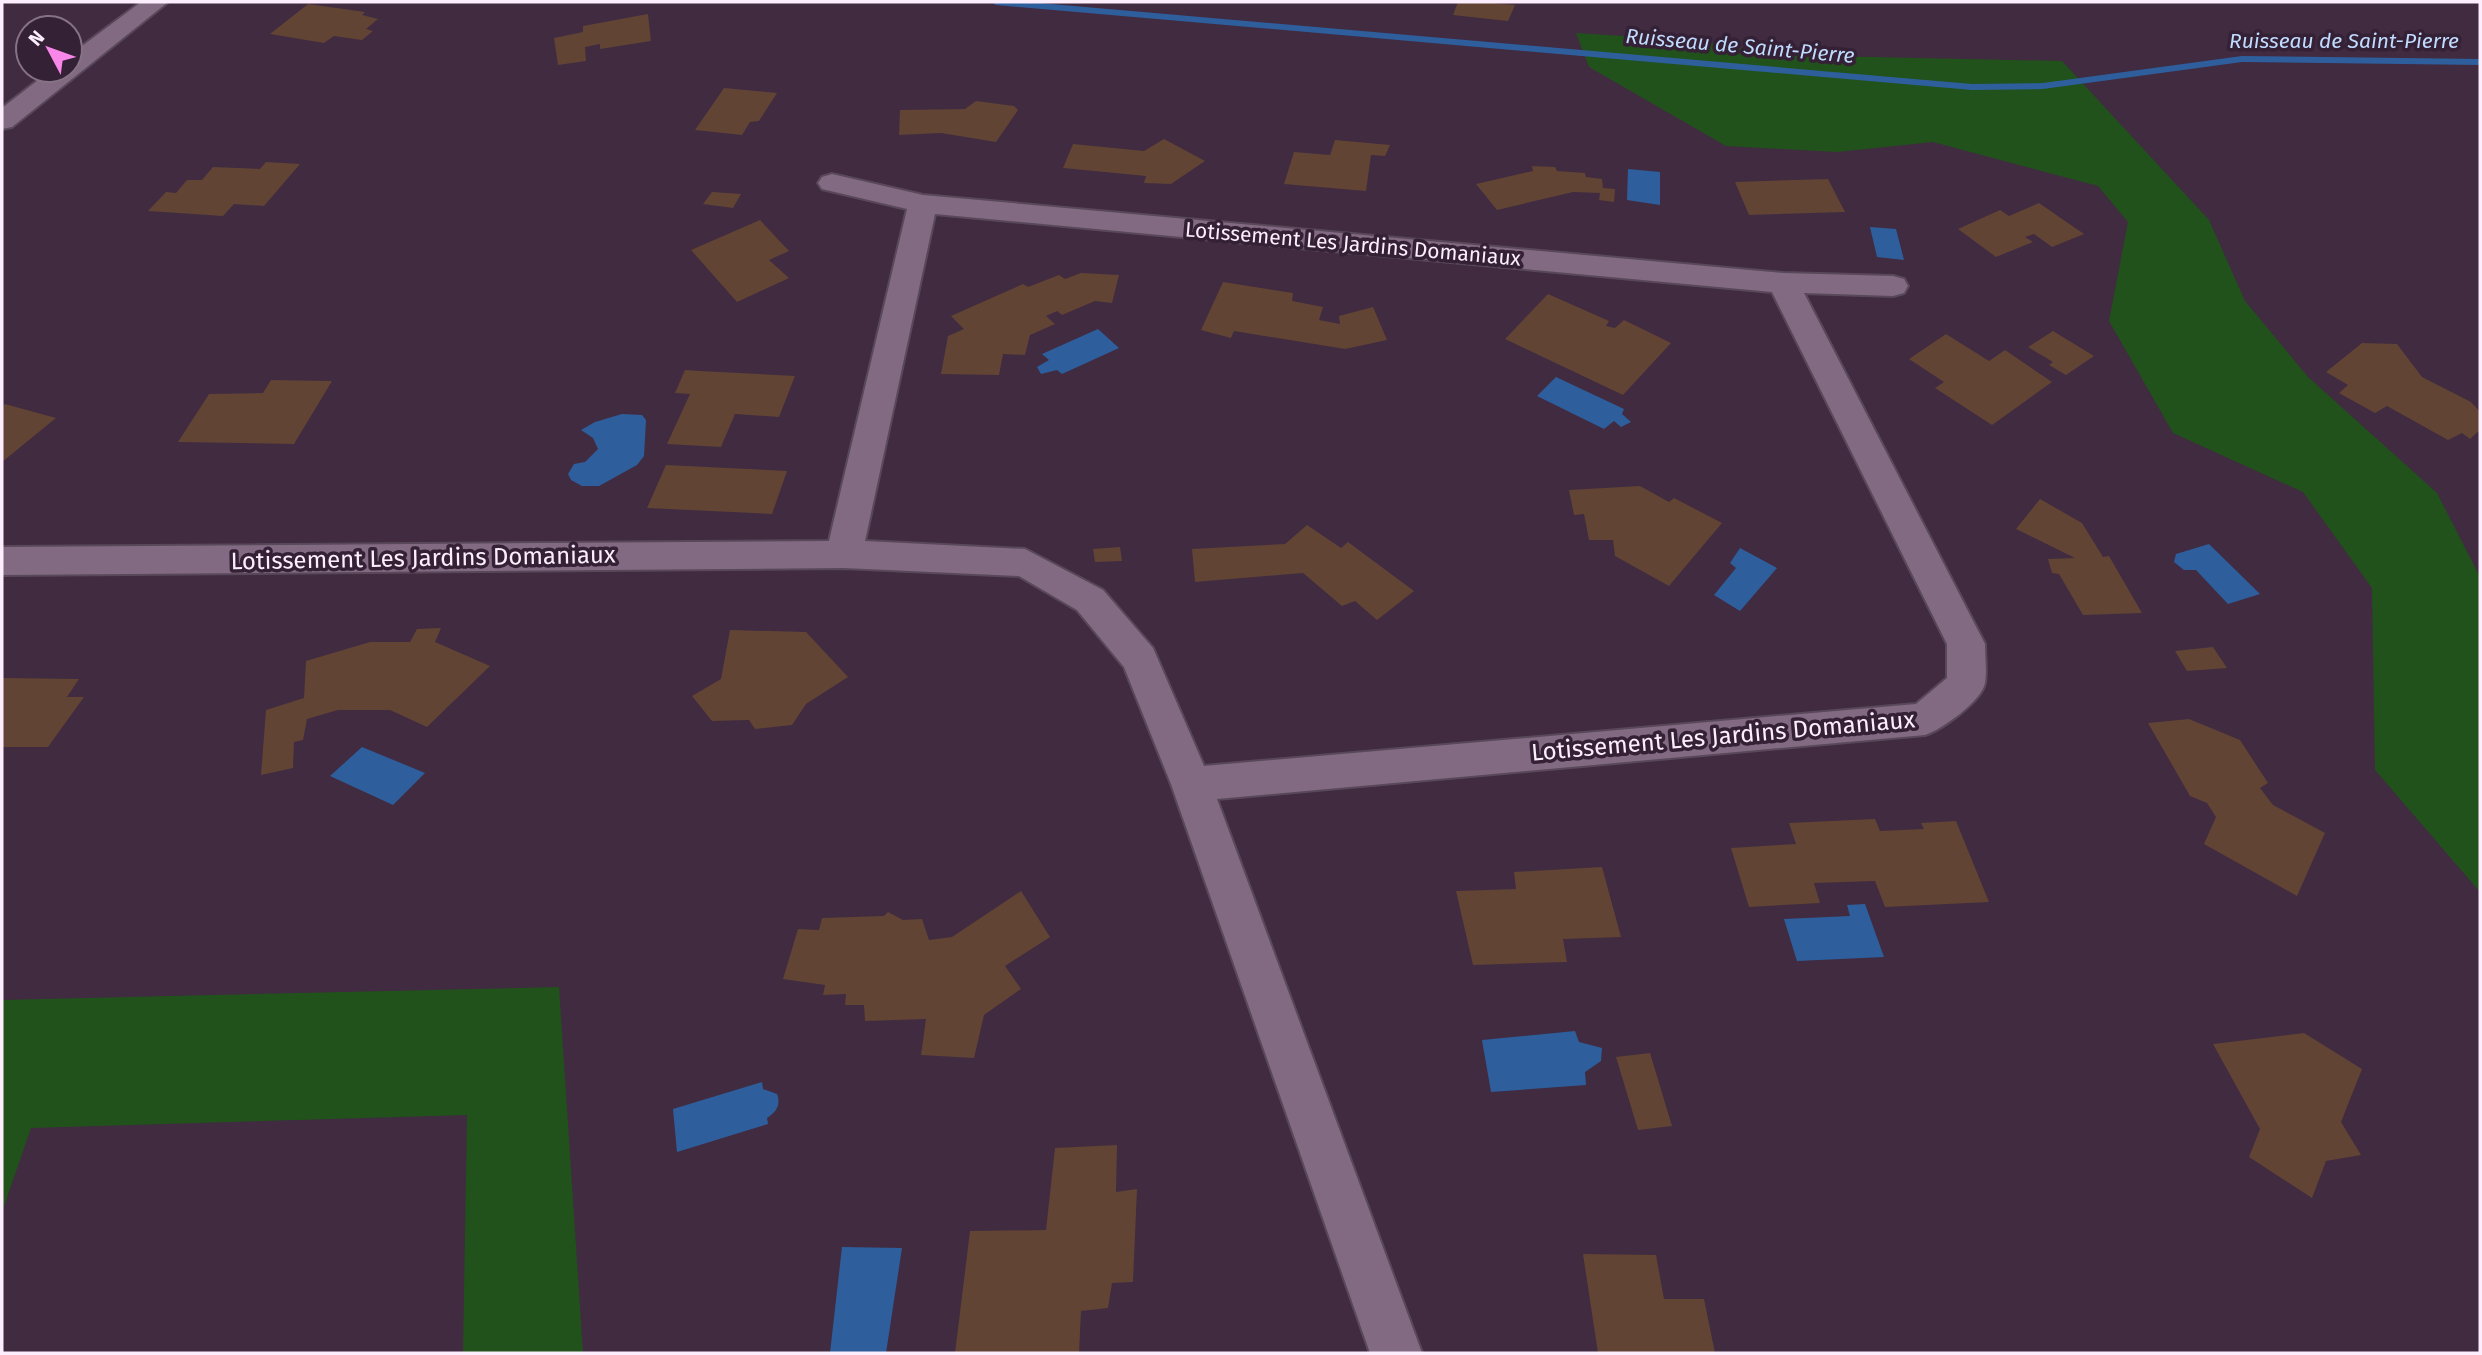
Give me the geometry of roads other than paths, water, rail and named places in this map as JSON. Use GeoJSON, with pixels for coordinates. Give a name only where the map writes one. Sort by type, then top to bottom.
{"type":"FeatureCollection","features":[{"type":"Feature","properties":{"kind":"street"},"geometry":{"type":"LineString","coordinates":[[84,57],[156,2]]}},
{"type":"Feature","properties":{"kind":"street"},"geometry":{"type":"LineString","coordinates":[[2,121],[50,84]]}},
{"type":"Feature","properties":{"kind":"street","name":"Lotissement Les Jardins Domaniaux"},"geometry":{"type":"LineString","coordinates":[[832,183],[923,204],[1783,284],[1893,286]]}},
{"type":"Feature","properties":{"kind":"street"},"geometry":{"type":"LineString","coordinates":[[844,554],[923,204]]}},
{"type":"Feature","properties":{"kind":"street","name":"Lotissement Les Jardins Domaniaux"},"geometry":{"type":"LineString","coordinates":[[1191,783],[1925,719],[1966,684],[1966,644],[1783,284]]}},
{"type":"Feature","properties":{"kind":"street","name":"Lotissement Les Jardins Domaniaux"},"geometry":{"type":"LineString","coordinates":[[2,561],[844,554],[1025,563],[1090,600],[1140,659],[1191,783],[1396,1353]]}},
{"type":"Feature","properties":{"kind":"water"},"geometry":{"type":"Polygon","coordinates":[[[1628,169],[1660,172],[1660,205],[1627,200],[1628,169]]]}},
{"type":"Feature","properties":{"kind":"water"},"geometry":{"type":"Polygon","coordinates":[[[1870,227],[1896,229],[1904,260],[1877,257],[1870,227]]]}},
{"type":"Feature","properties":{"kind":"water"},"geometry":{"type":"Polygon","coordinates":[[[1098,329],[1119,348],[1062,374],[1057,370],[1041,374],[1037,367],[1049,360],[1042,354],[1098,329]]]}},
{"type":"Feature","properties":{"kind":"water"},"geometry":{"type":"Polygon","coordinates":[[[1556,377],[1624,409],[1622,414],[1631,422],[1621,427],[1614,421],[1604,429],[1537,396],[1556,377]]]}},
{"type":"Feature","properties":{"kind":"water"},"geometry":{"type":"Polygon","coordinates":[[[622,414],[642,415],[646,420],[644,456],[637,465],[599,486],[582,486],[571,480],[568,474],[574,464],[585,462],[598,449],[593,438],[581,430],[595,422],[622,414]]]}},
{"type":"Feature","properties":{"kind":"water"},"geometry":{"type":"Polygon","coordinates":[[[2209,544],[2260,594],[2228,604],[2196,570],[2184,570],[2174,562],[2176,554],[2209,544]]]}},
{"type":"Feature","properties":{"kind":"water"},"geometry":{"type":"Polygon","coordinates":[[[1740,548],[1777,568],[1740,611],[1714,595],[1736,568],[1730,563],[1740,548]]]}},
{"type":"Feature","properties":{"kind":"water"},"geometry":{"type":"Polygon","coordinates":[[[362,747],[425,773],[393,805],[330,776],[362,747]]]}},
{"type":"Feature","properties":{"kind":"water"},"geometry":{"type":"Polygon","coordinates":[[[1865,904],[1884,957],[1797,961],[1784,919],[1850,916],[1847,905],[1865,904]]]}},
{"type":"Feature","properties":{"kind":"water"},"geometry":{"type":"Polygon","coordinates":[[[1575,1031],[1579,1042],[1602,1048],[1601,1061],[1585,1072],[1586,1085],[1491,1092],[1482,1040],[1575,1031]]]}},
{"type":"Feature","properties":{"kind":"water"},"geometry":{"type":"Polygon","coordinates":[[[762,1082],[763,1089],[777,1094],[779,1101],[777,1108],[767,1118],[768,1124],[677,1152],[673,1109],[762,1082]]]}},
{"type":"Feature","properties":{"kind":"water"},"geometry":{"type":"Polygon","coordinates":[[[842,1247],[902,1248],[886,1353],[830,1353],[842,1247]]]}},
{"type":"Feature","properties":{"kind":"waterway","name":"Ruisseau de Saint-Pierre"},"geometry":{"type":"LineString","coordinates":[[996,2],[1972,87],[2043,86],[2242,59],[2480,62]]}}]}
